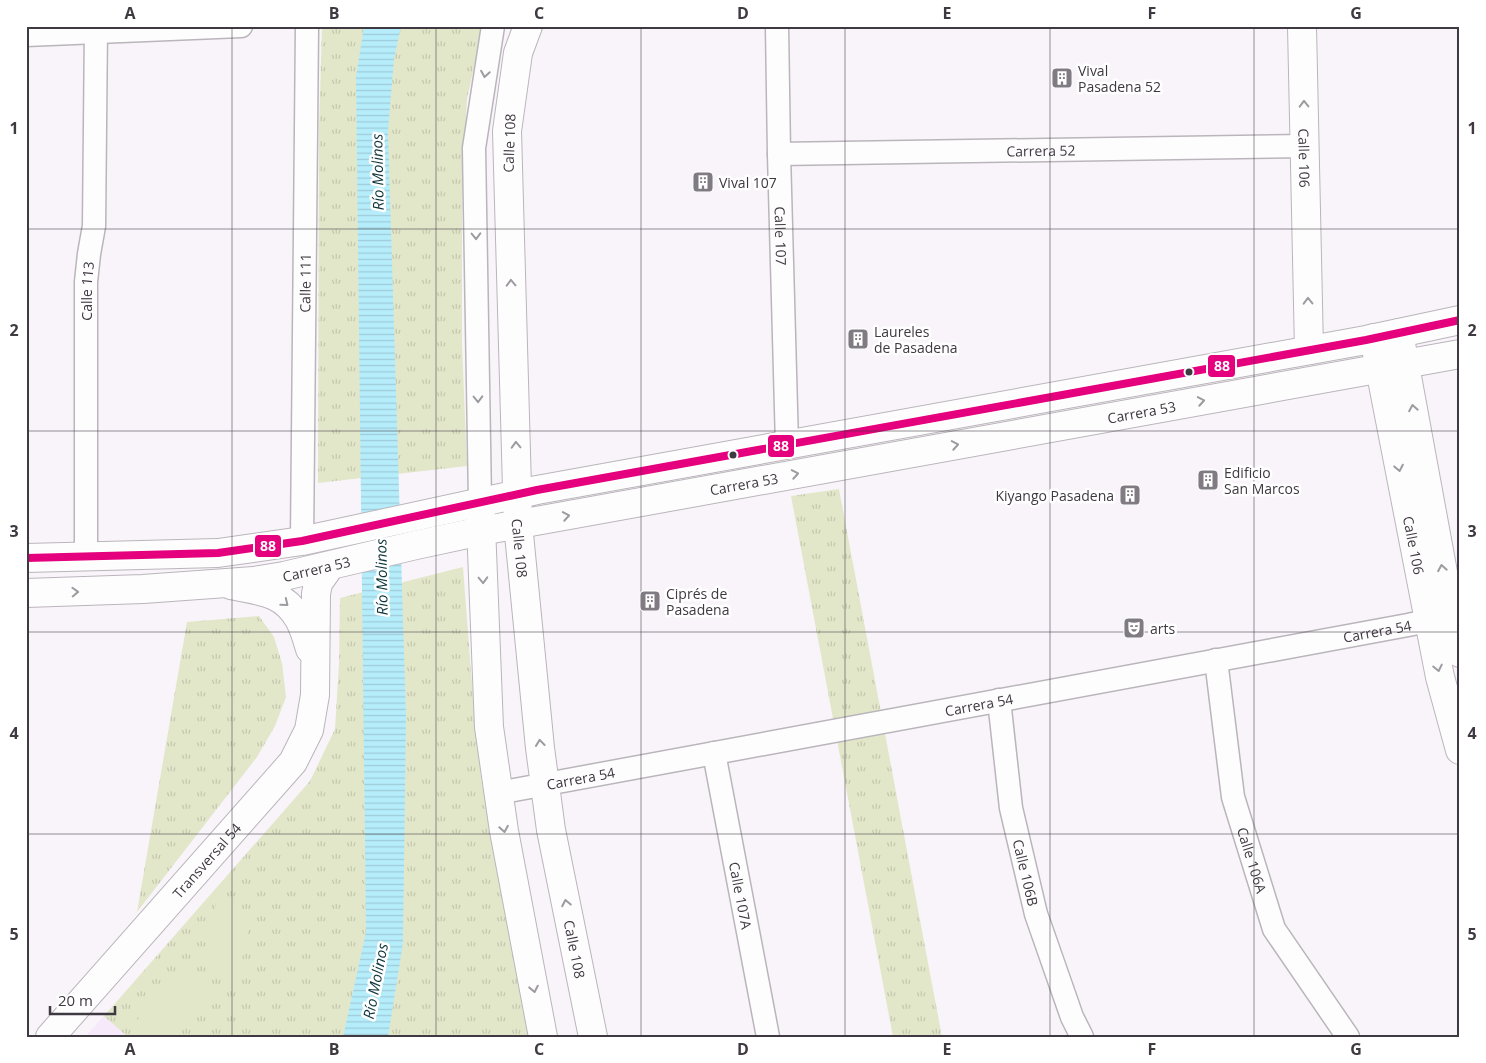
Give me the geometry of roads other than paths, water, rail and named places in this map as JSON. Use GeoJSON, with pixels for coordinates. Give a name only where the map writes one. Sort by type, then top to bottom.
{"type":"FeatureCollection","features":[{"type":"Feature","properties":{"kind":"street"},"geometry":{"type":"LineString","coordinates":[[26,35],[96,29],[240,26]]}},
{"type":"Feature","properties":{"kind":"street","name":"Calle 111"},"geometry":{"type":"LineString","coordinates":[[302,541],[307,26]]}},
{"type":"Feature","properties":{"kind":"street"},"geometry":{"type":"LineString","coordinates":[[493,26],[474,148],[480,502],[489,727],[498,793],[543,1037]]}},
{"type":"Feature","properties":{"kind":"street","name":"Calle 108"},"geometry":{"type":"LineString","coordinates":[[528,26],[518,53],[507,132],[518,524],[551,830],[593,1037]]}},
{"type":"Feature","properties":{"kind":"street","name":"Calle 107"},"geometry":{"type":"LineString","coordinates":[[777,26],[788,445]]}},
{"type":"Feature","properties":{"kind":"street","name":"Calle 106"},"geometry":{"type":"LineString","coordinates":[[1302,26],[1309,350]]}},
{"type":"Feature","properties":{"kind":"street","name":"Calle 113"},"geometry":{"type":"LineString","coordinates":[[86,557],[86,282],[94,226],[96,29]]}},
{"type":"Feature","properties":{"kind":"street","name":"Carrera 52"},"geometry":{"type":"LineString","coordinates":[[779,154],[1305,146]]}},
{"type":"Feature","properties":{"kind":"street","name":"Carrera 53"},"geometry":{"type":"LineString","coordinates":[[26,558],[218,553],[302,541],[518,494],[1387,336],[1460,320]]}},
{"type":"Feature","properties":{"kind":"street","name":"Calle 106"},"geometry":{"type":"LineString","coordinates":[[1387,336],[1446,617],[1460,653]]}},
{"type":"Feature","properties":{"kind":"street","name":"Carrera 53"},"geometry":{"type":"LineString","coordinates":[[26,593],[223,584],[284,576],[416,545],[518,524],[1460,354]]}},
{"type":"Feature","properties":{"kind":"street","name":"Transversal 54"},"geometry":{"type":"LineString","coordinates":[[50,1037],[293,762],[309,730],[316,695],[314,660],[318,583],[323,574],[337,564]]}},
{"type":"Feature","properties":{"kind":"street","name":"Transversal 54"},"geometry":{"type":"LineString","coordinates":[[223,584],[262,591],[285,600],[300,620],[314,660]]}},
{"type":"Feature","properties":{"kind":"street","name":"Calle 106"},"geometry":{"type":"LineString","coordinates":[[1446,617],[1440,677],[1460,750]]}},
{"type":"Feature","properties":{"kind":"street","name":"Carrera 54"},"geometry":{"type":"LineString","coordinates":[[498,793],[1446,617]]}},
{"type":"Feature","properties":{"kind":"street","name":"Calle 106A"},"geometry":{"type":"LineString","coordinates":[[1216,660],[1233,797],[1274,929],[1348,1037]]}},
{"type":"Feature","properties":{"kind":"street","name":"Calle 106B"},"geometry":{"type":"LineString","coordinates":[[999,700],[1011,808],[1036,914],[1072,1017],[1082,1037]]}},
{"type":"Feature","properties":{"kind":"street","name":"Calle 107A"},"geometry":{"type":"LineString","coordinates":[[714,753],[768,1037]]}},
{"type":"Feature","properties":{"kind":"water","name":"Río Molinos"},"geometry":{"type":"Polygon","coordinates":[[[364,26],[401,26],[394,59],[388,131],[406,717],[403,943],[388,1037],[343,1037],[366,932],[356,77],[364,26]]]}},
{"type":"Feature","properties":{"kind":"place","name":"Vival Pasadena 52"},"geometry":{"type":"Point","coordinates":[1062,78]}},
{"type":"Feature","properties":{"kind":"place","name":"Vival 107"},"geometry":{"type":"Point","coordinates":[703,182]}},
{"type":"Feature","properties":{"kind":"place","name":"Laureles de Pasadena"},"geometry":{"type":"Point","coordinates":[858,339]}},
{"type":"Feature","properties":{"kind":"place","name":"Edificio San Marcos"},"geometry":{"type":"Point","coordinates":[1208,480]}},
{"type":"Feature","properties":{"kind":"place","name":"Kiyango Pasadena"},"geometry":{"type":"Point","coordinates":[1130,495]}},
{"type":"Feature","properties":{"kind":"place","name":"Ciprés de Pasadena"},"geometry":{"type":"Point","coordinates":[650,601]}},
{"type":"Feature","properties":{"kind":"place","name":"arts"},"geometry":{"type":"Point","coordinates":[1134,628]}}]}
